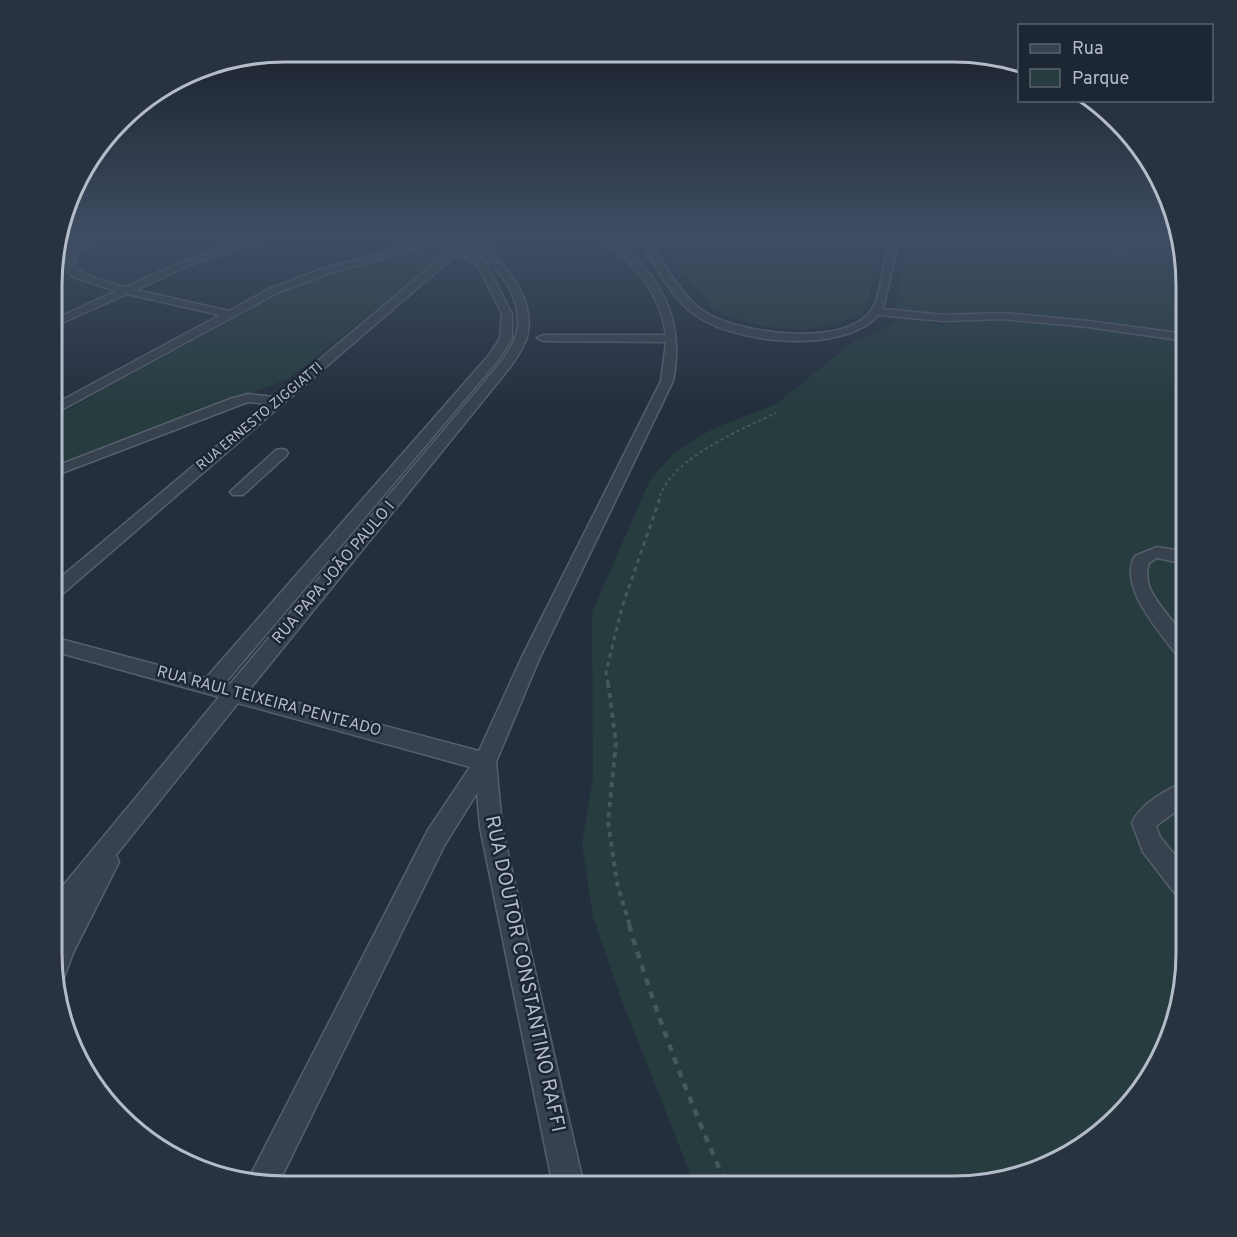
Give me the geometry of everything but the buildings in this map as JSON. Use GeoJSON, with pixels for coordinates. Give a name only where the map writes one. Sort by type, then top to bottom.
{"type":"FeatureCollection","features":[{"type":"Feature","properties":{"kind":"street"},"geometry":{"type":"LineString","coordinates":[[62,320],[117,293]]}},
{"type":"Feature","properties":{"kind":"street"},"geometry":{"type":"LineString","coordinates":[[135,293],[229,314]]}},
{"type":"Feature","properties":{"kind":"street"},"geometry":{"type":"LineString","coordinates":[[62,406],[270,293]]}},
{"type":"Feature","properties":{"kind":"street","name":"RUA ERNESTO ZIGGIATTI"},"geometry":{"type":"LineString","coordinates":[[62,585],[309,375],[396,293]]}},
{"type":"Feature","properties":{"kind":"street","name":"RUA PAPA JOÃO PAULO I"},"geometry":{"type":"LineString","coordinates":[[212,686],[495,356],[506,338],[507,314],[498,293]]}},
{"type":"Feature","properties":{"kind":"street","name":"RUA PAPA JOÃO PAULO I"},"geometry":{"type":"LineString","coordinates":[[62,905],[127,823],[507,363],[521,337],[519,302],[514,293]]}},
{"type":"Feature","properties":{"kind":"street"},"geometry":{"type":"LineString","coordinates":[[267,1175],[436,838],[485,762],[531,657],[667,381],[672,359],[672,339],[669,319],[655,293]]}},
{"type":"Feature","properties":{"kind":"street"},"geometry":{"type":"LineString","coordinates":[[681,293],[688,303],[703,316],[723,325],[770,335],[819,336],[844,333],[874,317],[881,293]]}},
{"type":"Feature","properties":{"kind":"street"},"geometry":{"type":"LineString","coordinates":[[876,312],[943,318],[1003,316],[1088,324],[1176,337]]}},
{"type":"Feature","properties":{"kind":"street"},"geometry":{"type":"LineString","coordinates":[[543,338],[672,339]]}},
{"type":"Feature","properties":{"kind":"street"},"geometry":{"type":"LineString","coordinates":[[62,469],[309,375]]}},
{"type":"Feature","properties":{"kind":"street"},"geometry":{"type":"LineString","coordinates":[[248,398],[279,401]]}},
{"type":"Feature","properties":{"kind":"street"},"geometry":{"type":"LineString","coordinates":[[238,492],[281,453]]}},
{"type":"Feature","properties":{"kind":"street"},"geometry":{"type":"LineString","coordinates":[[1176,556],[1155,552],[1140,559],[1136,566],[1143,593],[1176,640]]}},
{"type":"Feature","properties":{"kind":"street","name":"RUA RAUL TEIXEIRA PENTEADO"},"geometry":{"type":"LineString","coordinates":[[62,646],[485,762]]}},
{"type":"Feature","properties":{"kind":"street","name":"RUA DOUTOR CONSTANTINO RAFFI"},"geometry":{"type":"LineString","coordinates":[[485,762],[491,827],[567,1176]]}},
{"type":"Feature","properties":{"kind":"street"},"geometry":{"type":"LineString","coordinates":[[1176,797],[1143,823],[1151,844],[1176,876]]}},
{"type":"Feature","properties":{"kind":"street"},"geometry":{"type":"LineString","coordinates":[[62,948],[127,823]]}},
{"type":"Feature","properties":{"kind":"path"},"geometry":{"type":"LineString","coordinates":[[723,1176],[692,1107],[645,977],[617,883],[608,822],[616,743],[606,672],[622,606],[664,485],[705,447],[776,413]]}},
{"type":"Feature","properties":{"kind":"green space"},"geometry":{"type":"Polygon","coordinates":[[[281,293],[397,293],[288,379],[62,466],[62,413],[281,293]]]}},
{"type":"Feature","properties":{"kind":"green space"},"geometry":{"type":"Polygon","coordinates":[[[699,293],[870,293],[862,313],[840,323],[805,330],[761,326],[728,317],[711,308],[699,293]]]}},
{"type":"Feature","properties":{"kind":"green space"},"geometry":{"type":"Polygon","coordinates":[[[898,293],[1176,293],[1176,953],[1174,982],[1168,1010],[1153,1051],[1120,1100],[1100,1120],[1064,1146],[1024,1164],[982,1174],[953,1176],[691,1176],[622,1001],[593,917],[582,844],[593,777],[592,612],[650,480],[675,452],[712,429],[776,404],[853,342],[885,328],[897,318],[947,326],[940,312],[922,313],[895,309],[898,293]]]}}]}
